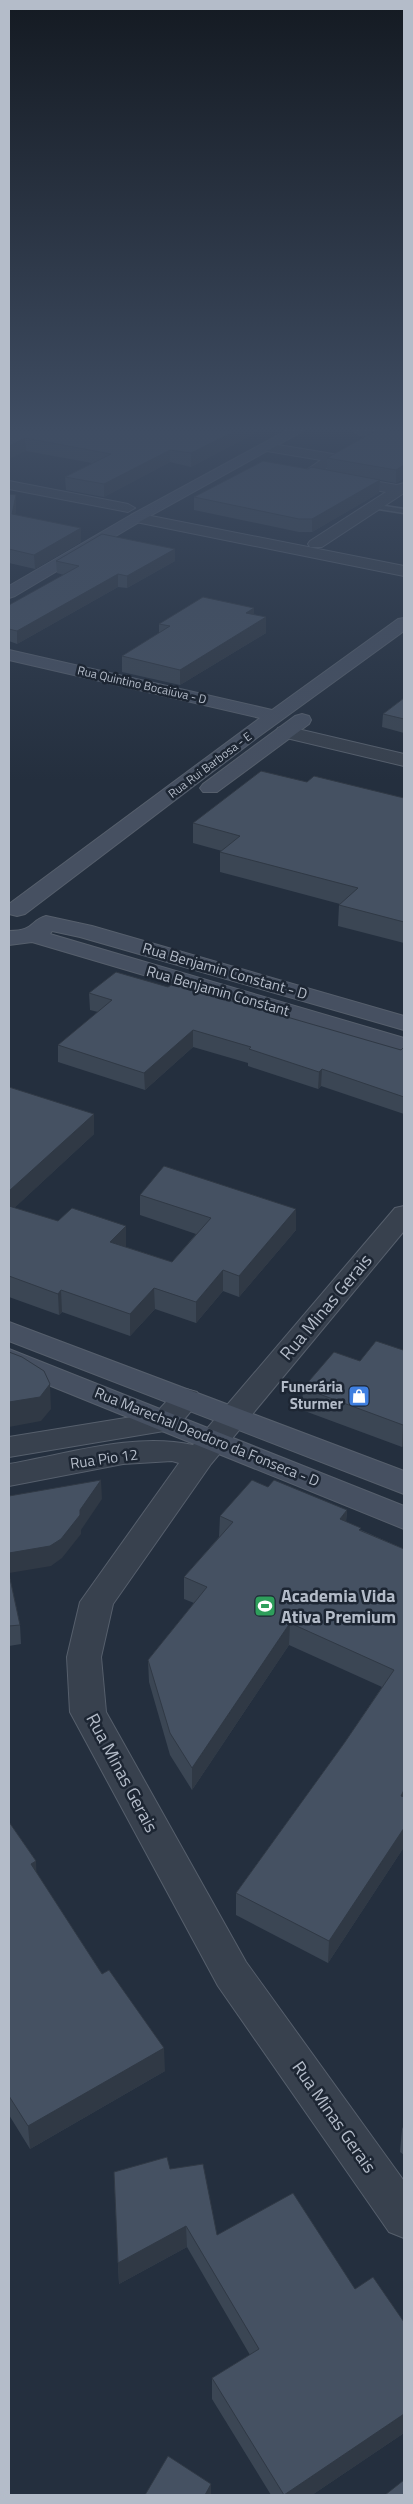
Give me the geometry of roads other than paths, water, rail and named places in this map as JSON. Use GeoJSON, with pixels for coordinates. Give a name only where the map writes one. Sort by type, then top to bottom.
{"type":"FeatureCollection","features":[{"type":"Feature","properties":{"kind":"street"},"geometry":{"type":"LineString","coordinates":[[50,551],[57,548]]}},
{"type":"Feature","properties":{"kind":"street"},"geometry":{"type":"LineString","coordinates":[[9,593],[78,548]]}},
{"type":"Feature","properties":{"kind":"street"},"geometry":{"type":"LineString","coordinates":[[299,548],[404,571]]}},
{"type":"Feature","properties":{"kind":"street"},"geometry":{"type":"LineString","coordinates":[[336,548],[404,561]]}},
{"type":"Feature","properties":{"kind":"street","name":"Rua Rui Barbosa - E"},"geometry":{"type":"LineString","coordinates":[[194,800],[280,724],[404,623]]}},
{"type":"Feature","properties":{"kind":"street","name":"Rua Rui Barbosa - E"},"geometry":{"type":"LineString","coordinates":[[13,909],[280,724],[404,643]]}},
{"type":"Feature","properties":{"kind":"street","name":"Rua Quintino Bocaiúva - D"},"geometry":{"type":"LineString","coordinates":[[9,655],[280,724],[404,760]]}},
{"type":"Feature","properties":{"kind":"street","name":"Rua Quintino Bocaiúva - D"},"geometry":{"type":"LineString","coordinates":[[9,667],[280,724],[404,746]]}},
{"type":"Feature","properties":{"kind":"street"},"geometry":{"type":"LineString","coordinates":[[9,938],[40,924],[83,882]]}},
{"type":"Feature","properties":{"kind":"street"},"geometry":{"type":"LineString","coordinates":[[13,909],[40,924]]}},
{"type":"Feature","properties":{"kind":"street","name":"Rua Benjamin Constant - D"},"geometry":{"type":"LineString","coordinates":[[40,924],[84,931],[404,1023]]}},
{"type":"Feature","properties":{"kind":"street","name":"Rua Benjamin Constant"},"geometry":{"type":"LineString","coordinates":[[40,924],[74,949],[404,1045]]}},
{"type":"Feature","properties":{"kind":"street"},"geometry":{"type":"LineString","coordinates":[[245,999],[264,982]]}},
{"type":"Feature","properties":{"kind":"street","name":"Rua Minas Gerais"},"geometry":{"type":"LineString","coordinates":[[404,1214],[216,1439],[97,1602],[84,1657],[88,1712],[232,1974],[404,2217]]}},
{"type":"Feature","properties":{"kind":"street","name":"Rua Marechal Deodoro da Fonseca - D"},"geometry":{"type":"LineString","coordinates":[[9,1331],[186,1399],[216,1439],[404,1483]]}},
{"type":"Feature","properties":{"kind":"street","name":"Rua Marechal Deodoro da Fonseca - D"},"geometry":{"type":"LineString","coordinates":[[9,1358],[165,1422],[216,1439],[404,1518]]}},
{"type":"Feature","properties":{"kind":"street"},"geometry":{"type":"LineString","coordinates":[[165,1422],[186,1399]]}},
{"type":"Feature","properties":{"kind":"street","name":"Rua Pio 12"},"geometry":{"type":"LineString","coordinates":[[9,1447],[165,1422]]}},
{"type":"Feature","properties":{"kind":"street","name":"Rua Pio 12"},"geometry":{"type":"LineString","coordinates":[[9,1475],[123,1454],[172,1451],[216,1439]]}},
{"type":"Feature","properties":{"kind":"place","name":"Funerária Sturmer"},"geometry":{"type":"Point","coordinates":[359,1396]}},
{"type":"Feature","properties":{"kind":"place","name":"Academia Vida Ativa Premium"},"geometry":{"type":"Point","coordinates":[265,1606]}}]}
